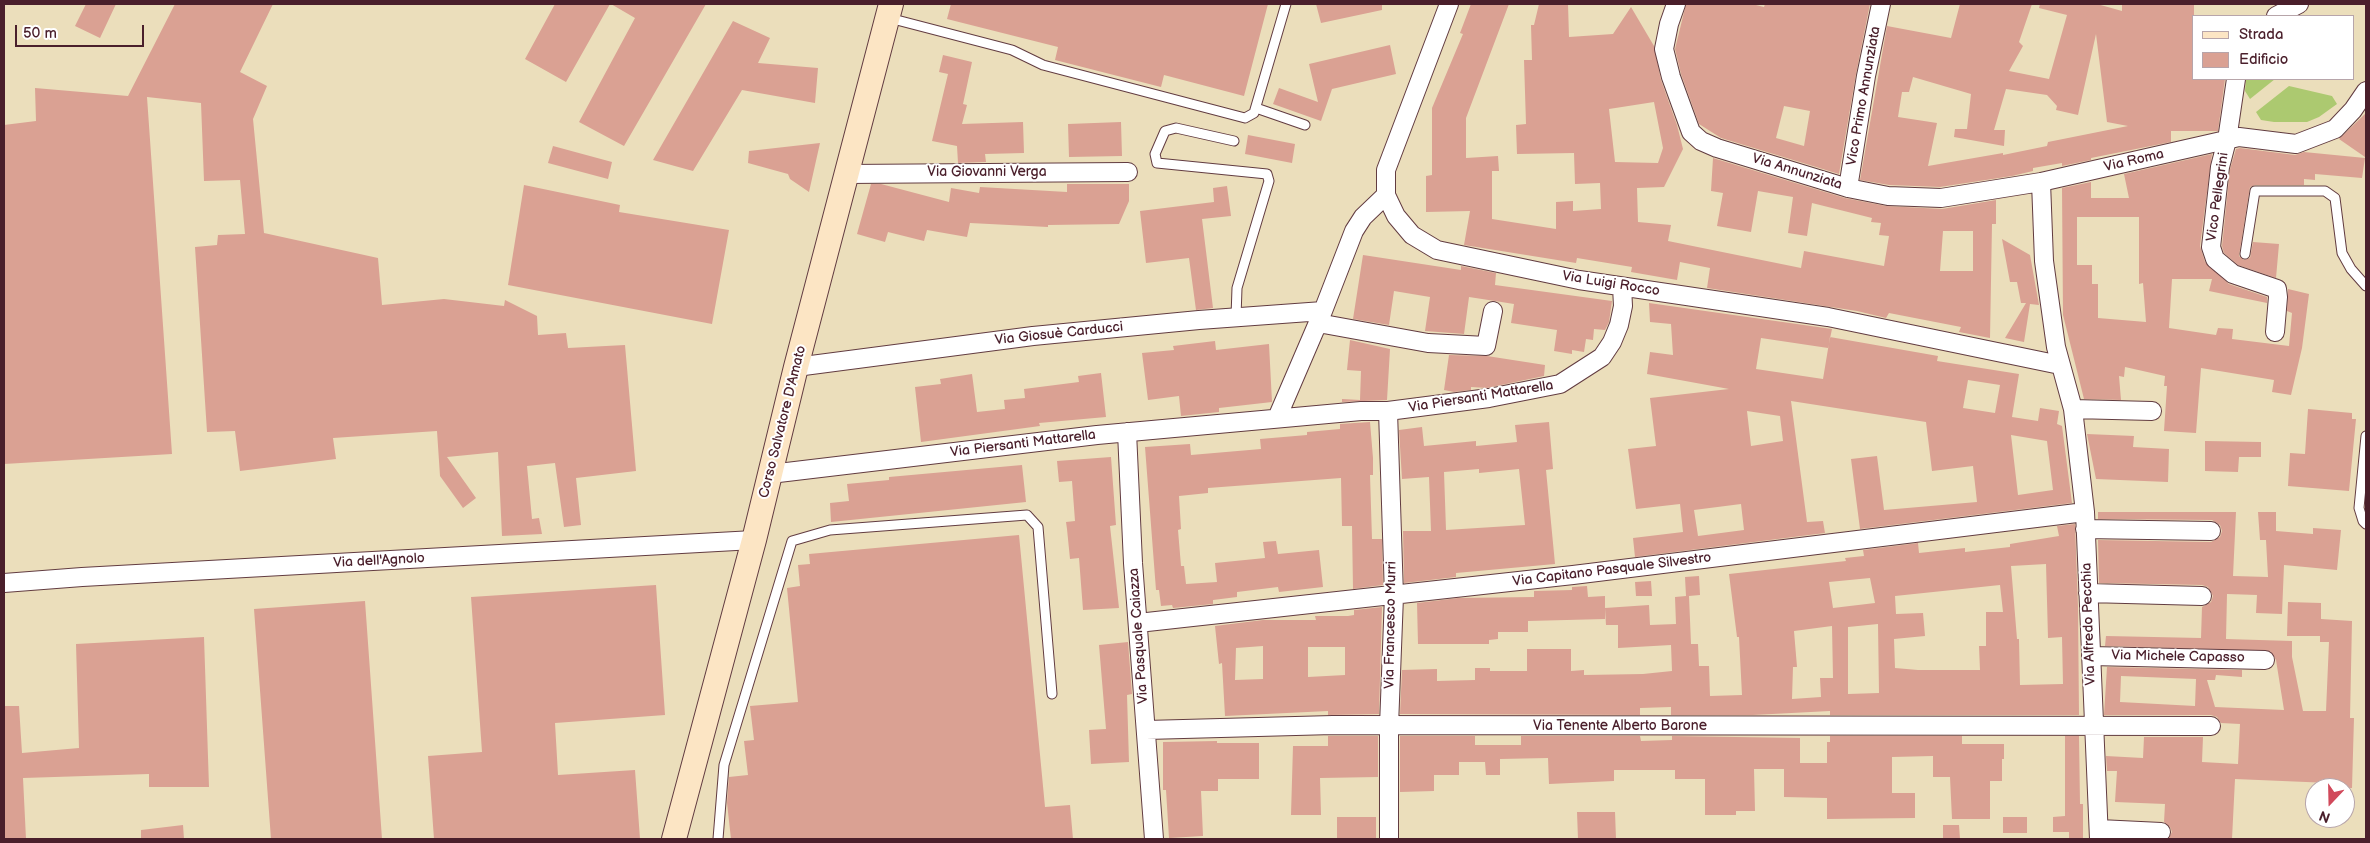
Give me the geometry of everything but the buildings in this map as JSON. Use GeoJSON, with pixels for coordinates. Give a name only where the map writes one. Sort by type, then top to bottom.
{"type":"FeatureCollection","features":[{"type":"Feature","properties":{"kind":"street","name":"Via Luigi Rocco"},"geometry":{"type":"LineString","coordinates":[[1449,4],[1386,170],[1386,195],[1396,216],[1412,235],[1437,250],[1579,280],[1828,317],[2060,365]]}},
{"type":"Feature","properties":{"kind":"street","name":"Via Annunziata"},"geometry":{"type":"LineString","coordinates":[[1676,4],[1668,24],[1664,49],[1671,77],[1691,132],[1701,141],[1717,148],[1848,188],[1888,196],[1941,198],[2041,182]]}},
{"type":"Feature","properties":{"kind":"street","name":"Vico Primo Annunziata"},"geometry":{"type":"LineString","coordinates":[[1848,188],[1866,76],[1881,4]]}},
{"type":"Feature","properties":{"kind":"street"},"geometry":{"type":"LineString","coordinates":[[2278,15],[2299,4]]}},
{"type":"Feature","properties":{"kind":"street","name":"Corso Salvatore D'Amato"},"geometry":{"type":"LineString","coordinates":[[674,839],[754,540],[796,367],[889,11]]}},
{"type":"Feature","properties":{"kind":"street","name":"Vico Pellegrini"},"geometry":{"type":"LineString","coordinates":[[2236,80],[2227,140],[2220,166],[2211,247],[2215,259],[2233,274],[2277,289],[2275,332]]}},
{"type":"Feature","properties":{"kind":"street","name":"Via Roma"},"geometry":{"type":"LineString","coordinates":[[2041,182],[2239,137],[2296,144],[2307,141],[2334,129],[2353,110],[2366,90]]}},
{"type":"Feature","properties":{"kind":"street","name":"Via Giovanni Verga"},"geometry":{"type":"LineString","coordinates":[[846,174],[1128,172]]}},
{"type":"Feature","properties":{"kind":"street","name":"Via Alfredo Pecchia"},"geometry":{"type":"LineString","coordinates":[[2041,182],[2044,261],[2060,365],[2073,410],[2085,520],[2099,834]]}},
{"type":"Feature","properties":{"kind":"street"},"geometry":{"type":"LineString","coordinates":[[1277,418],[1321,317],[1354,231],[1364,217],[1386,195]]}},
{"type":"Feature","properties":{"kind":"street","name":"Via Piersanti Mattarella"},"geometry":{"type":"LineString","coordinates":[[770,474],[1127,432],[1361,411],[1388,411],[1489,398],[1560,384],[1602,357],[1612,342],[1619,325],[1623,306],[1622,287]]}},
{"type":"Feature","properties":{"kind":"street","name":"Via Giosuè Carducci"},"geometry":{"type":"LineString","coordinates":[[796,367],[1033,336],[1236,317],[1321,317],[1428,343],[1486,346],[1493,311]]}},
{"type":"Feature","properties":{"kind":"street"},"geometry":{"type":"LineString","coordinates":[[2073,410],[2152,411]]}},
{"type":"Feature","properties":{"kind":"street","name":"Via Francesco Murri"},"geometry":{"type":"LineString","coordinates":[[1388,411],[1394,596],[1389,726],[1389,839]]}},
{"type":"Feature","properties":{"kind":"street","name":"Via Pasquale Caiazza"},"geometry":{"type":"LineString","coordinates":[[1127,432],[1138,623],[1154,839]]}},
{"type":"Feature","properties":{"kind":"street","name":"Via Capitano Pasquale Silvestro"},"geometry":{"type":"LineString","coordinates":[[1138,623],[2085,520],[2211,531]]}},
{"type":"Feature","properties":{"kind":"street","name":"Via dell'Agnolo"},"geometry":{"type":"LineString","coordinates":[[4,583],[92,576],[754,540]]}},
{"type":"Feature","properties":{"kind":"street"},"geometry":{"type":"LineString","coordinates":[[2088,593],[2202,596]]}},
{"type":"Feature","properties":{"kind":"street","name":"Via Michele Capasso"},"geometry":{"type":"LineString","coordinates":[[2091,656],[2265,660]]}},
{"type":"Feature","properties":{"kind":"street","name":"Via Tenente Alberto Barone"},"geometry":{"type":"LineString","coordinates":[[1146,730],[1389,726],[2211,726]]}},
{"type":"Feature","properties":{"kind":"street"},"geometry":{"type":"LineString","coordinates":[[2099,834],[2161,832]]}},
{"type":"Feature","properties":{"kind":"lane"},"geometry":{"type":"LineString","coordinates":[[889,11],[1012,50],[1043,66],[1245,118],[1254,113],[1256,108],[1286,4]]}},
{"type":"Feature","properties":{"kind":"lane"},"geometry":{"type":"LineString","coordinates":[[1256,108],[1305,125]]}},
{"type":"Feature","properties":{"kind":"lane"},"geometry":{"type":"LineString","coordinates":[[1234,141],[1176,128],[1165,131],[1155,154],[1158,163],[1267,174],[1269,182],[1237,288],[1236,317]]}},
{"type":"Feature","properties":{"kind":"lane"},"geometry":{"type":"LineString","coordinates":[[2245,254],[2256,191],[2326,191],[2335,198],[2342,253],[2351,269],[2366,286]]}},
{"type":"Feature","properties":{"kind":"lane"},"geometry":{"type":"LineString","coordinates":[[2366,436],[2359,508],[2363,522],[2366,524]]}},
{"type":"Feature","properties":{"kind":"lane"},"geometry":{"type":"LineString","coordinates":[[718,839],[724,765],[792,541],[830,530],[1027,515],[1038,527],[1052,694]]}},
{"type":"Feature","properties":{"kind":"green space"},"geometry":{"type":"Polygon","coordinates":[[[2246,80],[2274,80],[2250,99],[2245,91],[2246,80]]]}},
{"type":"Feature","properties":{"kind":"green space"},"geometry":{"type":"Polygon","coordinates":[[[2289,86],[2332,96],[2337,104],[2319,117],[2307,122],[2261,120],[2256,112],[2289,86]]]}}]}
